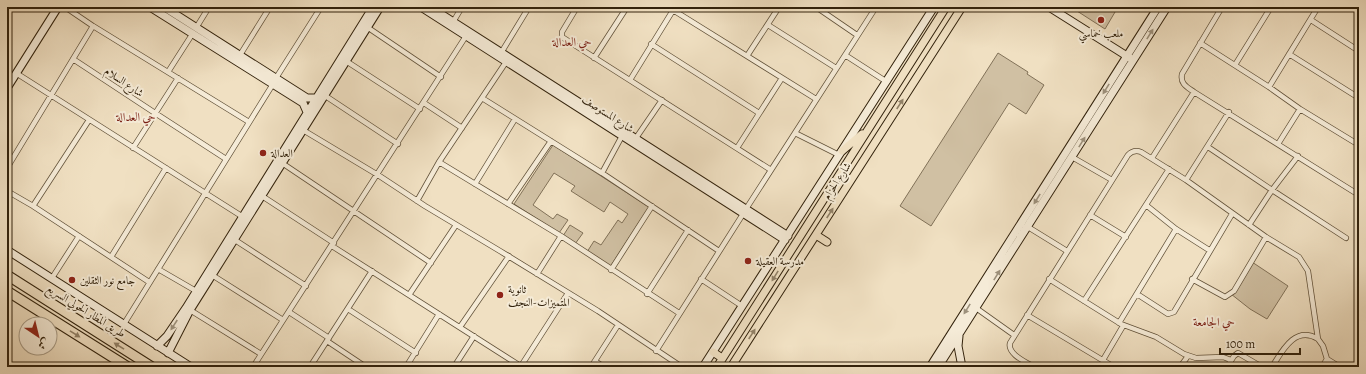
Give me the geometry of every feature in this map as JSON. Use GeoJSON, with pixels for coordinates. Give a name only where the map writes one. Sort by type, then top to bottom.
{"type":"FeatureCollection","features":[{"type":"Feature","properties":{"kind":"highway","name":"طريق المطار الحولي السريع"},"geometry":{"type":"LineString","coordinates":[[8,275],[152,367]]}},
{"type":"Feature","properties":{"kind":"highway"},"geometry":{"type":"LineString","coordinates":[[7,291],[128,367]]}},
{"type":"Feature","properties":{"kind":"main road","name":"شارع الحزام"},"geometry":{"type":"LineString","coordinates":[[717,367],[946,7]]}},
{"type":"Feature","properties":{"kind":"main road","name":"شارع الحزام"},"geometry":{"type":"LineString","coordinates":[[731,367],[962,7]]}},
{"type":"Feature","properties":{"kind":"main road"},"geometry":{"type":"LineString","coordinates":[[933,27],[933,31],[936,35],[946,33]]}},
{"type":"Feature","properties":{"kind":"main road"},"geometry":{"type":"LineString","coordinates":[[921,47],[926,44],[930,46],[932,53]]}},
{"type":"Feature","properties":{"kind":"main road"},"geometry":{"type":"LineString","coordinates":[[840,153],[867,130]]}},
{"type":"Feature","properties":{"kind":"main road"},"geometry":{"type":"LineString","coordinates":[[816,235],[827,242]]}},
{"type":"Feature","properties":{"kind":"main road"},"geometry":{"type":"LineString","coordinates":[[767,288],[767,294],[769,296],[773,297],[777,295]]}},
{"type":"Feature","properties":{"kind":"main road"},"geometry":{"type":"LineString","coordinates":[[755,308],[757,306],[762,307],[765,311],[764,314]]}},
{"type":"Feature","properties":{"kind":"main road"},"geometry":{"type":"LineString","coordinates":[[713,352],[722,358]]}},
{"type":"Feature","properties":{"kind":"street"},"geometry":{"type":"LineString","coordinates":[[7,88],[58,7]]}},
{"type":"Feature","properties":{"kind":"street"},"geometry":{"type":"LineString","coordinates":[[66,7],[93,26],[249,122]]}},
{"type":"Feature","properties":{"kind":"street"},"geometry":{"type":"LineString","coordinates":[[150,7],[240,55],[275,81]]}},
{"type":"Feature","properties":{"kind":"street"},"geometry":{"type":"LineString","coordinates":[[164,7],[195,30],[305,100],[316,98]]}},
{"type":"Feature","properties":{"kind":"street"},"geometry":{"type":"LineString","coordinates":[[168,72],[210,7]]}},
{"type":"Feature","properties":{"kind":"street"},"geometry":{"type":"LineString","coordinates":[[240,55],[270,7]]}},
{"type":"Feature","properties":{"kind":"street"},"geometry":{"type":"LineString","coordinates":[[124,324],[321,7]]}},
{"type":"Feature","properties":{"kind":"street"},"geometry":{"type":"LineString","coordinates":[[168,353],[204,282],[243,217],[303,130],[346,61],[365,26],[373,7]]}},
{"type":"Feature","properties":{"kind":"street"},"geometry":{"type":"LineString","coordinates":[[157,346],[167,336],[196,291],[212,275],[262,196],[307,112],[365,26],[380,7]]}},
{"type":"Feature","properties":{"kind":"street","name":"شارع المستوصف"},"geometry":{"type":"LineString","coordinates":[[420,7],[506,62],[533,76],[636,138],[665,160]]}},
{"type":"Feature","properties":{"kind":"street","name":"شارع المستوصف"},"geometry":{"type":"LineString","coordinates":[[430,7],[440,10],[453,22],[501,52],[533,76],[622,136],[665,160],[786,238]]}},
{"type":"Feature","properties":{"kind":"street"},"geometry":{"type":"LineString","coordinates":[[453,22],[462,7]]}},
{"type":"Feature","properties":{"kind":"street"},"geometry":{"type":"LineString","coordinates":[[501,52],[529,7]]}},
{"type":"Feature","properties":{"kind":"street"},"geometry":{"type":"LineString","coordinates":[[577,7],[562,32],[562,37],[771,170]]}},
{"type":"Feature","properties":{"kind":"street"},"geometry":{"type":"LineString","coordinates":[[594,58],[627,7]]}},
{"type":"Feature","properties":{"kind":"street"},"geometry":{"type":"LineString","coordinates":[[747,56],[779,7]]}},
{"type":"Feature","properties":{"kind":"street"},"geometry":{"type":"LineString","coordinates":[[816,7],[858,35]]}},
{"type":"Feature","properties":{"kind":"street"},"geometry":{"type":"LineString","coordinates":[[823,12],[826,7]]}},
{"type":"Feature","properties":{"kind":"street"},"geometry":{"type":"LineString","coordinates":[[656,350],[876,7]]}},
{"type":"Feature","properties":{"kind":"street"},"geometry":{"type":"LineString","coordinates":[[703,367],[934,7]]}},
{"type":"Feature","properties":{"kind":"street"},"geometry":{"type":"LineString","coordinates":[[1049,7],[1134,61]]}},
{"type":"Feature","properties":{"kind":"street"},"geometry":{"type":"LineString","coordinates":[[930,367],[1003,258],[1158,7]]}},
{"type":"Feature","properties":{"kind":"street"},"geometry":{"type":"LineString","coordinates":[[938,367],[976,308],[1003,258],[1028,227],[1167,7]]}},
{"type":"Feature","properties":{"kind":"street"},"geometry":{"type":"LineString","coordinates":[[1221,7],[1182,74],[1181,78],[1184,85],[1359,195]]}},
{"type":"Feature","properties":{"kind":"street"},"geometry":{"type":"LineString","coordinates":[[1234,65],[1271,7]]}},
{"type":"Feature","properties":{"kind":"street"},"geometry":{"type":"LineString","coordinates":[[1270,86],[1318,7]]}},
{"type":"Feature","properties":{"kind":"street"},"geometry":{"type":"LineString","coordinates":[[630,80],[674,8],[816,99]]}},
{"type":"Feature","properties":{"kind":"street"},"geometry":{"type":"LineString","coordinates":[[1311,20],[1359,50]]}},
{"type":"Feature","properties":{"kind":"street"},"geometry":{"type":"LineString","coordinates":[[768,25],[836,68]]}},
{"type":"Feature","properties":{"kind":"street"},"geometry":{"type":"LineString","coordinates":[[7,168],[93,26]]}},
{"type":"Feature","properties":{"kind":"street"},"geometry":{"type":"LineString","coordinates":[[365,26],[441,76]]}},
{"type":"Feature","properties":{"kind":"street"},"geometry":{"type":"LineString","coordinates":[[253,367],[398,144],[466,36]]}},
{"type":"Feature","properties":{"kind":"street"},"geometry":{"type":"LineString","coordinates":[[1200,43],[1270,86],[1300,109],[1359,145]]}},
{"type":"Feature","properties":{"kind":"street"},"geometry":{"type":"LineString","coordinates":[[651,44],[760,113]]}},
{"type":"Feature","properties":{"kind":"street"},"geometry":{"type":"LineString","coordinates":[[1290,54],[1359,97]]}},
{"type":"Feature","properties":{"kind":"street"},"geometry":{"type":"LineString","coordinates":[[845,55],[887,82]]}},
{"type":"Feature","properties":{"kind":"street","name":"شارع السلام"},"geometry":{"type":"LineString","coordinates":[[73,59],[226,159]]}},
{"type":"Feature","properties":{"kind":"street"},"geometry":{"type":"LineString","coordinates":[[346,61],[420,109]]}},
{"type":"Feature","properties":{"kind":"street"},"geometry":{"type":"LineString","coordinates":[[417,201],[439,162],[506,62]]}},
{"type":"Feature","properties":{"kind":"street"},"geometry":{"type":"LineString","coordinates":[[16,74],[243,217]]}},
{"type":"Feature","properties":{"kind":"street"},"geometry":{"type":"LineString","coordinates":[[134,148],[154,113],[178,78]]}},
{"type":"Feature","properties":{"kind":"street"},"geometry":{"type":"LineString","coordinates":[[737,148],[782,78]]}},
{"type":"Feature","properties":{"kind":"street"},"geometry":{"type":"LineString","coordinates":[[1152,158],[1194,92]]}},
{"type":"Feature","properties":{"kind":"street"},"geometry":{"type":"LineString","coordinates":[[324,95],[398,144]]}},
{"type":"Feature","properties":{"kind":"street"},"geometry":{"type":"LineString","coordinates":[[482,98],[602,173],[719,251]]}},
{"type":"Feature","properties":{"kind":"street"},"geometry":{"type":"LineString","coordinates":[[305,100],[307,112]]}},
{"type":"Feature","properties":{"kind":"street"},"geometry":{"type":"LineString","coordinates":[[636,138],[662,100]]}},
{"type":"Feature","properties":{"kind":"street"},"geometry":{"type":"LineString","coordinates":[[424,103],[462,128]]}},
{"type":"Feature","properties":{"kind":"street"},"geometry":{"type":"LineString","coordinates":[[1278,144],[1300,109]]}},
{"type":"Feature","properties":{"kind":"street"},"geometry":{"type":"LineString","coordinates":[[1186,180],[1229,112]]}},
{"type":"Feature","properties":{"kind":"street"},"geometry":{"type":"LineString","coordinates":[[475,184],[515,119]]}},
{"type":"Feature","properties":{"kind":"street"},"geometry":{"type":"LineString","coordinates":[[33,206],[89,120]]}},
{"type":"Feature","properties":{"kind":"street"},"geometry":{"type":"LineString","coordinates":[[303,130],[568,293],[682,367]]}},
{"type":"Feature","properties":{"kind":"street"},"geometry":{"type":"LineString","coordinates":[[795,133],[840,153]]}},
{"type":"Feature","properties":{"kind":"street"},"geometry":{"type":"LineString","coordinates":[[602,173],[622,136]]}},
{"type":"Feature","properties":{"kind":"street"},"geometry":{"type":"LineString","coordinates":[[508,204],[551,141]]}},
{"type":"Feature","properties":{"kind":"street"},"geometry":{"type":"LineString","coordinates":[[1208,146],[1346,238]]}},
{"type":"Feature","properties":{"kind":"street"},"geometry":{"type":"LineString","coordinates":[[1034,367],[1010,350],[1009,344],[1128,155],[1132,152],[1139,151],[1186,180],[1232,214],[1299,257],[1308,271],[1318,339],[1323,346],[1327,359],[1340,367]]}},
{"type":"Feature","properties":{"kind":"street"},"geometry":{"type":"LineString","coordinates":[[1250,225],[1272,190],[1298,156]]}},
{"type":"Feature","properties":{"kind":"street"},"geometry":{"type":"LineString","coordinates":[[1072,157],[1112,180]]}},
{"type":"Feature","properties":{"kind":"street"},"geometry":{"type":"LineString","coordinates":[[280,162],[431,263]]}},
{"type":"Feature","properties":{"kind":"street"},"geometry":{"type":"LineString","coordinates":[[439,162],[561,236],[647,294],[679,313]]}},
{"type":"Feature","properties":{"kind":"street"},"geometry":{"type":"LineString","coordinates":[[111,257],[166,168]]}},
{"type":"Feature","properties":{"kind":"street"},"geometry":{"type":"LineString","coordinates":[[1084,301],[1169,169]]}},
{"type":"Feature","properties":{"kind":"street"},"geometry":{"type":"LineString","coordinates":[[7,191],[33,206],[149,282]]}},
{"type":"Feature","properties":{"kind":"street"},"geometry":{"type":"LineString","coordinates":[[262,196],[372,271],[522,367],[568,293]]}},
{"type":"Feature","properties":{"kind":"street"},"geometry":{"type":"LineString","coordinates":[[1146,205],[1176,229],[1210,250]]}},
{"type":"Feature","properties":{"kind":"street"},"geometry":{"type":"LineString","coordinates":[[611,270],[652,206]]}},
{"type":"Feature","properties":{"kind":"street"},"geometry":{"type":"LineString","coordinates":[[1137,294],[1166,313],[1171,314],[1175,311],[1192,279],[1232,214]]}},
{"type":"Feature","properties":{"kind":"street"},"geometry":{"type":"LineString","coordinates":[[1090,215],[1126,237]]}},
{"type":"Feature","properties":{"kind":"street"},"geometry":{"type":"LineString","coordinates":[[409,295],[456,225]]}},
{"type":"Feature","properties":{"kind":"street"},"geometry":{"type":"LineString","coordinates":[[1028,227],[1067,251]]}},
{"type":"Feature","properties":{"kind":"street"},"geometry":{"type":"LineString","coordinates":[[1103,360],[1137,294],[1176,229]]}},
{"type":"Feature","properties":{"kind":"street"},"geometry":{"type":"LineString","coordinates":[[647,294],[688,230]]}},
{"type":"Feature","properties":{"kind":"street"},"geometry":{"type":"LineString","coordinates":[[52,278],[79,236]]}},
{"type":"Feature","properties":{"kind":"street"},"geometry":{"type":"LineString","coordinates":[[537,274],[561,236]]}},
{"type":"Feature","properties":{"kind":"street"},"geometry":{"type":"LineString","coordinates":[[1192,279],[1225,297],[1228,296],[1234,291],[1266,237]]}},
{"type":"Feature","properties":{"kind":"street"},"geometry":{"type":"LineString","coordinates":[[234,240],[306,286]]}},
{"type":"Feature","properties":{"kind":"street"},"geometry":{"type":"LineString","coordinates":[[7,250],[191,367]]}},
{"type":"Feature","properties":{"kind":"street"},"geometry":{"type":"LineString","coordinates":[[460,327],[508,256]]}},
{"type":"Feature","properties":{"kind":"street"},"geometry":{"type":"LineString","coordinates":[[158,269],[196,291]]}},
{"type":"Feature","properties":{"kind":"street"},"geometry":{"type":"LineString","coordinates":[[310,367],[372,271]]}},
{"type":"Feature","properties":{"kind":"street"},"geometry":{"type":"LineString","coordinates":[[212,275],[283,320]]}},
{"type":"Feature","properties":{"kind":"street"},"geometry":{"type":"LineString","coordinates":[[701,279],[742,306]]}},
{"type":"Feature","properties":{"kind":"street"},"geometry":{"type":"LineString","coordinates":[[1049,279],[1121,324],[1156,337],[1188,356],[1196,358],[1223,357],[1231,360]]}},
{"type":"Feature","properties":{"kind":"street"},"geometry":{"type":"LineString","coordinates":[[976,308],[1014,335]]}},
{"type":"Feature","properties":{"kind":"street"},"geometry":{"type":"LineString","coordinates":[[348,309],[416,353]]}},
{"type":"Feature","properties":{"kind":"street"},"geometry":{"type":"LineString","coordinates":[[190,310],[262,354]]}},
{"type":"Feature","properties":{"kind":"street"},"geometry":{"type":"LineString","coordinates":[[289,312],[364,366]]}},
{"type":"Feature","properties":{"kind":"street"},"geometry":{"type":"LineString","coordinates":[[406,367],[440,314]]}},
{"type":"Feature","properties":{"kind":"street"},"geometry":{"type":"LineString","coordinates":[[1027,315],[1114,367]]}},
{"type":"Feature","properties":{"kind":"street"},"geometry":{"type":"LineString","coordinates":[[591,367],[618,325]]}},
{"type":"Feature","properties":{"kind":"street"},"geometry":{"type":"LineString","coordinates":[[959,334],[958,346],[962,367]]}},
{"type":"Feature","properties":{"kind":"street"},"geometry":{"type":"LineString","coordinates":[[1272,367],[1283,349],[1290,341],[1306,335],[1318,339]]}},
{"type":"Feature","properties":{"kind":"street"},"geometry":{"type":"LineString","coordinates":[[167,336],[170,340],[174,340]]}},
{"type":"Feature","properties":{"kind":"street"},"geometry":{"type":"LineString","coordinates":[[454,367],[474,336]]}},
{"type":"Feature","properties":{"kind":"street"},"geometry":{"type":"LineString","coordinates":[[1227,367],[1234,355],[1240,354],[1262,367]]}},
{"type":"Feature","properties":{"kind":"street"},"geometry":{"type":"LineString","coordinates":[[1181,367],[1188,356]]}},
{"type":"Feature","properties":{"kind":"street"},"geometry":{"type":"LineString","coordinates":[[1322,367],[1327,359]]}},
{"type":"Feature","properties":{"kind":"street"},"geometry":{"type":"LineString","coordinates":[[595,361],[604,367]]}},
{"type":"Feature","properties":{"kind":"shaded area","name":"ملعب خماسي"},"geometry":{"type":"Polygon","coordinates":[[[1079,7],[1118,7],[1105,29],[1077,11],[1079,7]]]}},
{"type":"Feature","properties":{"kind":"shaded area"},"geometry":{"type":"Polygon","coordinates":[[[998,53],[1028,72],[1027,74],[1044,85],[1026,114],[1009,103],[931,226],[900,206],[998,53]]]}},
{"type":"Feature","properties":{"kind":"shaded area"},"geometry":{"type":"Polygon","coordinates":[[[553,145],[649,207],[610,267],[587,252],[594,241],[601,245],[618,220],[622,223],[628,214],[610,202],[604,212],[571,191],[575,186],[554,173],[533,205],[553,219],[557,214],[568,220],[559,233],[514,204],[553,145]]]}},
{"type":"Feature","properties":{"kind":"shaded area"},"geometry":{"type":"Polygon","coordinates":[[[570,225],[583,233],[575,244],[563,236],[570,225]]]}},
{"type":"Feature","properties":{"kind":"shaded area"},"geometry":{"type":"Polygon","coordinates":[[[1252,262],[1288,286],[1267,319],[1250,309],[1231,294],[1252,262]]]}},
{"type":"Feature","properties":{"kind":"place","name":"ملعب خماسي"},"geometry":{"type":"Point","coordinates":[1101,20]}},
{"type":"Feature","properties":{"kind":"place","name":"العدالة"},"geometry":{"type":"Point","coordinates":[263,153]}},
{"type":"Feature","properties":{"kind":"place","name":"مدرسة العقيلة"},"geometry":{"type":"Point","coordinates":[748,261]}},
{"type":"Feature","properties":{"kind":"place","name":"جامع نور الثقلين"},"geometry":{"type":"Point","coordinates":[72,280]}},
{"type":"Feature","properties":{"kind":"place","name":"ثانوية المتميزات-النجف"},"geometry":{"type":"Point","coordinates":[500,295]}},
{"type":"Feature","properties":{"kind":"district","name":"حي العدالة"},"geometry":{"type":"Point","coordinates":[572,42]}},
{"type":"Feature","properties":{"kind":"district","name":"حي العدالة"},"geometry":{"type":"Point","coordinates":[136,117]}},
{"type":"Feature","properties":{"kind":"district","name":"حي الجامعة"},"geometry":{"type":"Point","coordinates":[1214,322]}}]}
